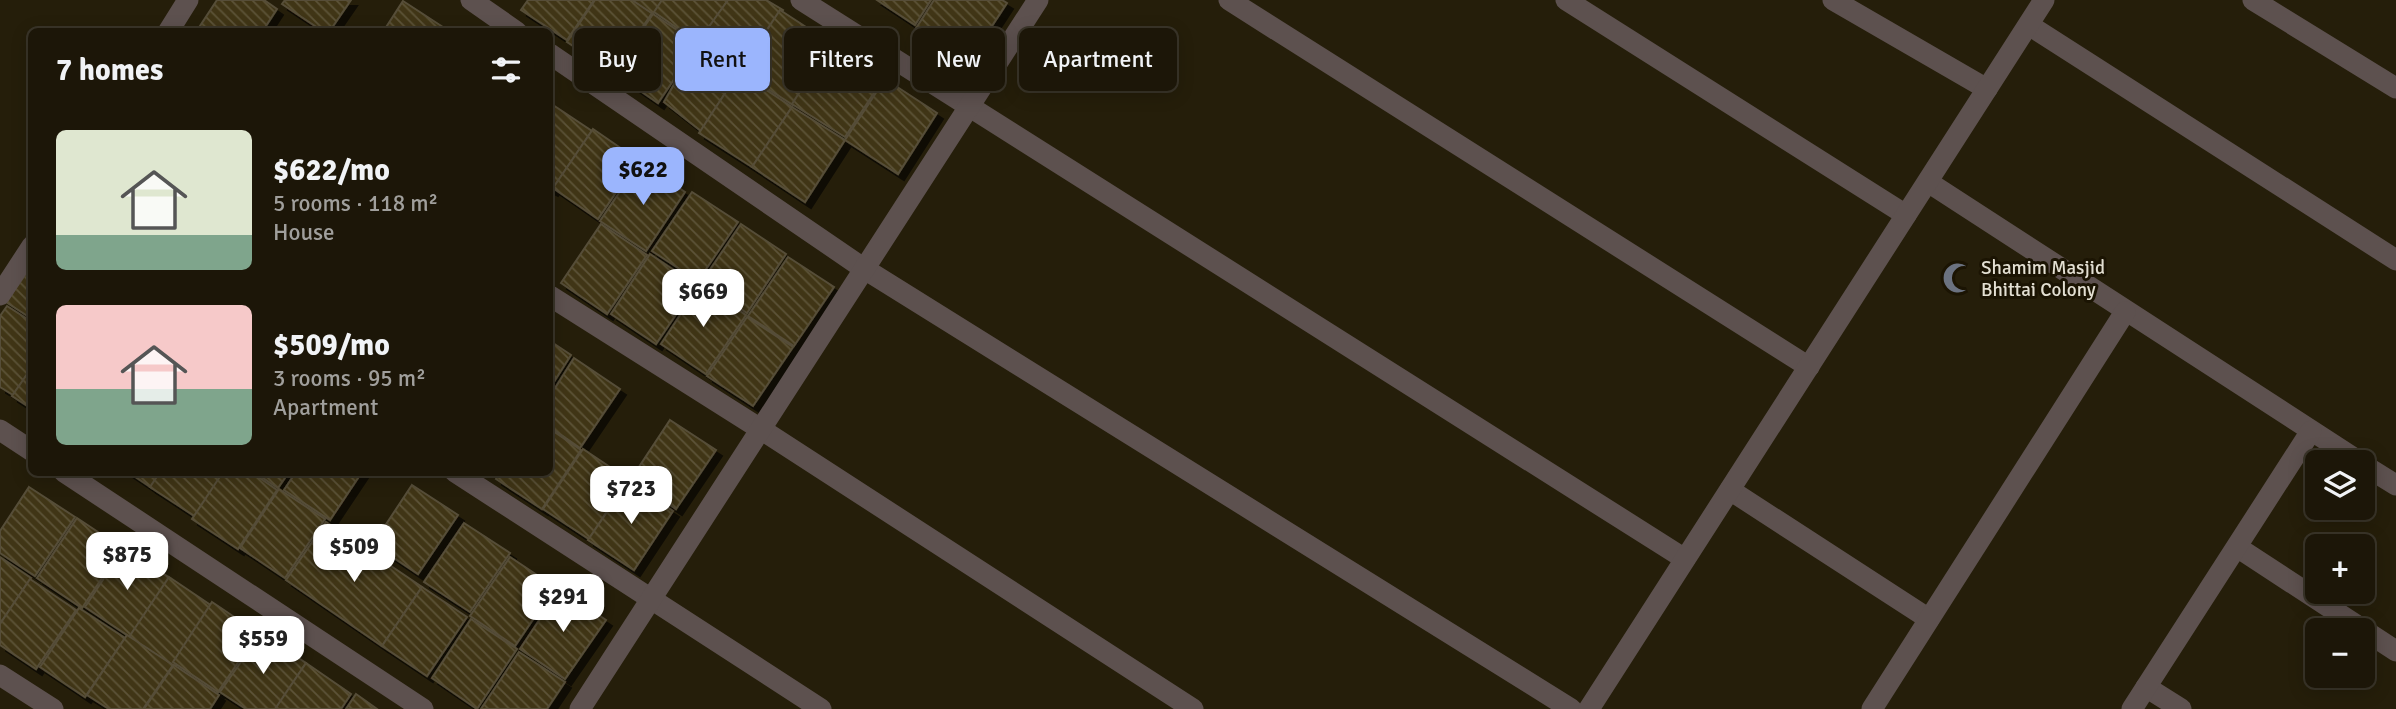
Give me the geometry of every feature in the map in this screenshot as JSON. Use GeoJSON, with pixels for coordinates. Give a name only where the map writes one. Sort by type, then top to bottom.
{"type":"FeatureCollection","features":[{"type":"Feature","properties":{"kind":"street"},"geometry":{"type":"LineString","coordinates":[[170,28],[188,0]]}},
{"type":"Feature","properties":{"kind":"street"},"geometry":{"type":"LineString","coordinates":[[471,0],[511,28]]}},
{"type":"Feature","properties":{"kind":"street"},"geometry":{"type":"LineString","coordinates":[[800,0],[1685,559]]}},
{"type":"Feature","properties":{"kind":"street"},"geometry":{"type":"LineString","coordinates":[[580,709],[1038,0]]}},
{"type":"Feature","properties":{"kind":"street"},"geometry":{"type":"LineString","coordinates":[[1229,0],[1809,367]]}},
{"type":"Feature","properties":{"kind":"street"},"geometry":{"type":"LineString","coordinates":[[1566,0],[1906,215]]}},
{"type":"Feature","properties":{"kind":"street"},"geometry":{"type":"LineString","coordinates":[[1833,0],[1987,89]]}},
{"type":"Feature","properties":{"kind":"street"},"geometry":{"type":"LineString","coordinates":[[1589,709],[2044,0]]}},
{"type":"Feature","properties":{"kind":"street"},"geometry":{"type":"LineString","coordinates":[[2253,0],[2396,88]]}},
{"type":"Feature","properties":{"kind":"street"},"geometry":{"type":"LineString","coordinates":[[2029,25],[2396,260]]}},
{"type":"Feature","properties":{"kind":"street"},"geometry":{"type":"LineString","coordinates":[[553,56],[863,268],[1571,709]]}},
{"type":"Feature","properties":{"kind":"street"},"geometry":{"type":"LineString","coordinates":[[1927,182],[2341,450]]}},
{"type":"Feature","properties":{"kind":"street"},"geometry":{"type":"LineString","coordinates":[[0,295],[28,252]]}},
{"type":"Feature","properties":{"kind":"street"},"geometry":{"type":"LineString","coordinates":[[553,298],[762,429],[1193,709]]}},
{"type":"Feature","properties":{"kind":"street"},"geometry":{"type":"LineString","coordinates":[[1872,709],[2125,312]]}},
{"type":"Feature","properties":{"kind":"street"},"geometry":{"type":"LineString","coordinates":[[0,430],[28,448]]}},
{"type":"Feature","properties":{"kind":"street"},"geometry":{"type":"LineString","coordinates":[[2132,709],[2311,431]]}},
{"type":"Feature","properties":{"kind":"street"},"geometry":{"type":"LineString","coordinates":[[2375,472],[2396,485]]}},
{"type":"Feature","properties":{"kind":"street"},"geometry":{"type":"LineString","coordinates":[[70,476],[423,709]]}},
{"type":"Feature","properties":{"kind":"street"},"geometry":{"type":"LineString","coordinates":[[461,476],[821,709]]}},
{"type":"Feature","properties":{"kind":"street"},"geometry":{"type":"LineString","coordinates":[[1730,491],[1929,619]]}},
{"type":"Feature","properties":{"kind":"street"},"geometry":{"type":"LineString","coordinates":[[2237,547],[2396,651]]}},
{"type":"Feature","properties":{"kind":"street"},"geometry":{"type":"LineString","coordinates":[[0,675],[53,709]]}},
{"type":"Feature","properties":{"kind":"street"},"geometry":{"type":"LineString","coordinates":[[2146,687],[2181,709]]}},
{"type":"Feature","properties":{"kind":"building"},"geometry":{"type":"Polygon","coordinates":[[[217,0],[264,0],[277,9],[265,28],[199,28],[217,0]]]}},
{"type":"Feature","properties":{"kind":"building"},"geometry":{"type":"Polygon","coordinates":[[[285,0],[351,0],[332,28],[318,28],[282,4],[285,0]]]}},
{"type":"Feature","properties":{"kind":"building"},"geometry":{"type":"Polygon","coordinates":[[[528,0],[594,0],[567,40],[553,31],[553,28],[549,28],[521,10],[528,0]]]}},
{"type":"Feature","properties":{"kind":"building"},"geometry":{"type":"Polygon","coordinates":[[[595,0],[633,0],[652,13],[642,28],[576,28],[595,0]]]}},
{"type":"Feature","properties":{"kind":"building"},"geometry":{"type":"Polygon","coordinates":[[[632,0],[663,0],[653,14],[632,0]]]}},
{"type":"Feature","properties":{"kind":"building"},"geometry":{"type":"Polygon","coordinates":[[[662,0],[728,0],[709,28],[677,28],[654,12],[662,0]]]}},
{"type":"Feature","properties":{"kind":"building"},"geometry":{"type":"Polygon","coordinates":[[[728,0],[766,0],[783,10],[770,30],[708,28],[728,0]]]}},
{"type":"Feature","properties":{"kind":"building"},"geometry":{"type":"Polygon","coordinates":[[[877,0],[931,0],[915,25],[877,0]]]}},
{"type":"Feature","properties":{"kind":"building"},"geometry":{"type":"Polygon","coordinates":[[[934,0],[1002,0],[1007,3],[991,28],[916,28],[934,0]]]}},
{"type":"Feature","properties":{"kind":"building"},"geometry":{"type":"Polygon","coordinates":[[[403,1],[444,28],[386,28],[403,1]]]}},
{"type":"Feature","properties":{"kind":"building"},"geometry":{"type":"Polygon","coordinates":[[[780,10],[808,28],[784,28],[784,91],[802,91],[793,105],[770,90],[768,28],[780,10]]]}},
{"type":"Feature","properties":{"kind":"building"},"geometry":{"type":"Polygon","coordinates":[[[653,14],[675,29],[675,78],[658,103],[641,91],[661,91],[661,28],[643,28],[653,14]]]}},
{"type":"Feature","properties":{"kind":"building"},"geometry":{"type":"Polygon","coordinates":[[[574,32],[574,47],[567,42],[574,32]]]}},
{"type":"Feature","properties":{"kind":"building"},"geometry":{"type":"Polygon","coordinates":[[[675,83],[675,91],[727,91],[701,131],[664,102],[675,83]]]}},
{"type":"Feature","properties":{"kind":"building"},"geometry":{"type":"Polygon","coordinates":[[[898,88],[937,113],[898,174],[845,140],[877,91],[898,91],[898,88]]]}},
{"type":"Feature","properties":{"kind":"building"},"geometry":{"type":"Polygon","coordinates":[[[727,91],[768,91],[792,107],[752,167],[699,133],[727,91]]]}},
{"type":"Feature","properties":{"kind":"building"},"geometry":{"type":"Polygon","coordinates":[[[800,91],[875,91],[845,137],[792,104],[800,91]]]}},
{"type":"Feature","properties":{"kind":"building"},"geometry":{"type":"Polygon","coordinates":[[[553,105],[592,131],[553,189],[553,105]]]}},
{"type":"Feature","properties":{"kind":"building"},"geometry":{"type":"Polygon","coordinates":[[[792,107],[845,140],[805,202],[752,167],[792,107]]]}},
{"type":"Feature","properties":{"kind":"building"},"geometry":{"type":"Polygon","coordinates":[[[593,129],[638,160],[598,219],[553,188],[593,129]]]}},
{"type":"Feature","properties":{"kind":"building"},"geometry":{"type":"Polygon","coordinates":[[[640,162],[685,192],[646,251],[600,221],[640,162]]]}},
{"type":"Feature","properties":{"kind":"building"},"geometry":{"type":"Polygon","coordinates":[[[692,192],[738,222],[698,281],[652,251],[692,192]]]}},
{"type":"Feature","properties":{"kind":"building"},"geometry":{"type":"Polygon","coordinates":[[[601,224],[647,255],[607,314],[561,283],[601,224]]]}},
{"type":"Feature","properties":{"kind":"building"},"geometry":{"type":"Polygon","coordinates":[[[741,224],[786,254],[747,313],[701,283],[741,224]]]}},
{"type":"Feature","properties":{"kind":"building"},"geometry":{"type":"Polygon","coordinates":[[[650,254],[696,285],[656,344],[611,314],[650,254]]]}},
{"type":"Feature","properties":{"kind":"building"},"geometry":{"type":"Polygon","coordinates":[[[788,257],[834,287],[794,346],[748,316],[788,257]]]}},
{"type":"Feature","properties":{"kind":"building"},"geometry":{"type":"Polygon","coordinates":[[[28,271],[28,316],[6,302],[28,271]]]}},
{"type":"Feature","properties":{"kind":"building"},"geometry":{"type":"Polygon","coordinates":[[[700,285],[746,315],[706,374],[661,344],[700,285]]]}},
{"type":"Feature","properties":{"kind":"building"},"geometry":{"type":"Polygon","coordinates":[[[7,306],[28,319],[28,374],[13,395],[0,387],[0,316],[7,306]]]}},
{"type":"Feature","properties":{"kind":"building"},"geometry":{"type":"Polygon","coordinates":[[[747,317],[793,347],[753,406],[707,376],[747,317]]]}},
{"type":"Feature","properties":{"kind":"building"},"geometry":{"type":"Polygon","coordinates":[[[553,343],[571,355],[553,383],[553,343]]]}},
{"type":"Feature","properties":{"kind":"building"},"geometry":{"type":"Polygon","coordinates":[[[574,358],[620,389],[580,448],[553,429],[553,391],[574,358]]]}},
{"type":"Feature","properties":{"kind":"building"},"geometry":{"type":"Polygon","coordinates":[[[28,373],[28,406],[12,396],[28,373]]]}},
{"type":"Feature","properties":{"kind":"building"},"geometry":{"type":"Polygon","coordinates":[[[670,420],[716,450],[676,509],[631,479],[670,420]]]}},
{"type":"Feature","properties":{"kind":"building"},"geometry":{"type":"Polygon","coordinates":[[[553,431],[581,450],[542,509],[496,479],[498,476],[553,476],[553,431]]]}},
{"type":"Feature","properties":{"kind":"building"},"geometry":{"type":"Polygon","coordinates":[[[583,449],[628,479],[589,539],[543,509],[583,449]]]}},
{"type":"Feature","properties":{"kind":"building"},"geometry":{"type":"Polygon","coordinates":[[[134,476],[160,476],[152,488],[134,476]]]}},
{"type":"Feature","properties":{"kind":"building"},"geometry":{"type":"Polygon","coordinates":[[[157,476],[223,476],[196,517],[150,487],[157,476]]]}},
{"type":"Feature","properties":{"kind":"building"},"geometry":{"type":"Polygon","coordinates":[[[220,476],[257,476],[277,490],[238,549],[192,519],[220,476]]]}},
{"type":"Feature","properties":{"kind":"building"},"geometry":{"type":"Polygon","coordinates":[[[260,476],[286,476],[278,488],[260,476]]]}},
{"type":"Feature","properties":{"kind":"building"},"geometry":{"type":"Polygon","coordinates":[[[293,476],[359,476],[330,520],[284,490],[293,476]]]}},
{"type":"Feature","properties":{"kind":"building"},"geometry":{"type":"Polygon","coordinates":[[[628,481],[673,511],[634,570],[588,540],[628,481]]]}},
{"type":"Feature","properties":{"kind":"building"},"geometry":{"type":"Polygon","coordinates":[[[412,485],[458,515],[418,574],[373,544],[412,485]]]}},
{"type":"Feature","properties":{"kind":"building"},"geometry":{"type":"Polygon","coordinates":[[[29,487],[75,517],[35,576],[0,553],[0,531],[29,487]]]}},
{"type":"Feature","properties":{"kind":"building"},"geometry":{"type":"Polygon","coordinates":[[[279,489],[325,519],[285,578],[240,548],[279,489]]]}},
{"type":"Feature","properties":{"kind":"building"},"geometry":{"type":"Polygon","coordinates":[[[77,518],[122,548],[82,608],[37,578],[77,518]]]}},
{"type":"Feature","properties":{"kind":"building"},"geometry":{"type":"Polygon","coordinates":[[[326,522],[422,587],[382,646],[286,580],[326,522]]]}},
{"type":"Feature","properties":{"kind":"building"},"geometry":{"type":"Polygon","coordinates":[[[464,523],[510,553],[470,612],[424,582],[464,523]]]}},
{"type":"Feature","properties":{"kind":"building"},"geometry":{"type":"Polygon","coordinates":[[[124,548],[170,578],[130,637],[85,607],[124,548]]]}},
{"type":"Feature","properties":{"kind":"building"},"geometry":{"type":"Polygon","coordinates":[[[0,557],[31,578],[0,624],[0,557]]]}},
{"type":"Feature","properties":{"kind":"building"},"geometry":{"type":"Polygon","coordinates":[[[510,557],[555,587],[515,646],[470,616],[510,557]]]}},
{"type":"Feature","properties":{"kind":"building"},"geometry":{"type":"Polygon","coordinates":[[[169,577],[215,608],[175,667],[129,637],[169,577]]]}},
{"type":"Feature","properties":{"kind":"building"},"geometry":{"type":"Polygon","coordinates":[[[30,579],[76,610],[36,669],[0,645],[0,624],[30,579]]]}},
{"type":"Feature","properties":{"kind":"building"},"geometry":{"type":"Polygon","coordinates":[[[422,587],[467,617],[427,676],[382,646],[422,587]]]}},
{"type":"Feature","properties":{"kind":"building"},"geometry":{"type":"Polygon","coordinates":[[[560,589],[606,620],[565,679],[520,649],[560,589]]]}},
{"type":"Feature","properties":{"kind":"building"},"geometry":{"type":"Polygon","coordinates":[[[212,602],[258,633],[218,692],[173,662],[212,602]]]}},
{"type":"Feature","properties":{"kind":"building"},"geometry":{"type":"Polygon","coordinates":[[[79,608],[125,638],[85,697],[40,667],[79,608]]]}},
{"type":"Feature","properties":{"kind":"building"},"geometry":{"type":"Polygon","coordinates":[[[471,619],[517,649],[477,709],[432,678],[471,619]]]}},
{"type":"Feature","properties":{"kind":"building"},"geometry":{"type":"Polygon","coordinates":[[[261,633],[306,663],[276,709],[246,709],[220,692],[261,633]]]}},
{"type":"Feature","properties":{"kind":"building"},"geometry":{"type":"Polygon","coordinates":[[[127,635],[173,665],[143,709],[109,709],[87,695],[127,635]]]}},
{"type":"Feature","properties":{"kind":"building"},"geometry":{"type":"Polygon","coordinates":[[[519,652],[565,682],[547,709],[481,709],[519,652]]]}},
{"type":"Feature","properties":{"kind":"building"},"geometry":{"type":"Polygon","coordinates":[[[306,663],[351,694],[341,709],[275,709],[306,663]]]}},
{"type":"Feature","properties":{"kind":"building"},"geometry":{"type":"Polygon","coordinates":[[[174,665],[219,695],[210,709],[144,709],[174,665]]]}},
{"type":"Feature","properties":{"kind":"building"},"geometry":{"type":"Polygon","coordinates":[[[356,694],[377,709],[346,709],[356,694]]]}},
{"type":"Feature","properties":{"kind":"place","name":"Shamim Masjid Bhittai Colony"},"geometry":{"type":"Point","coordinates":[1958,278]}}]}
